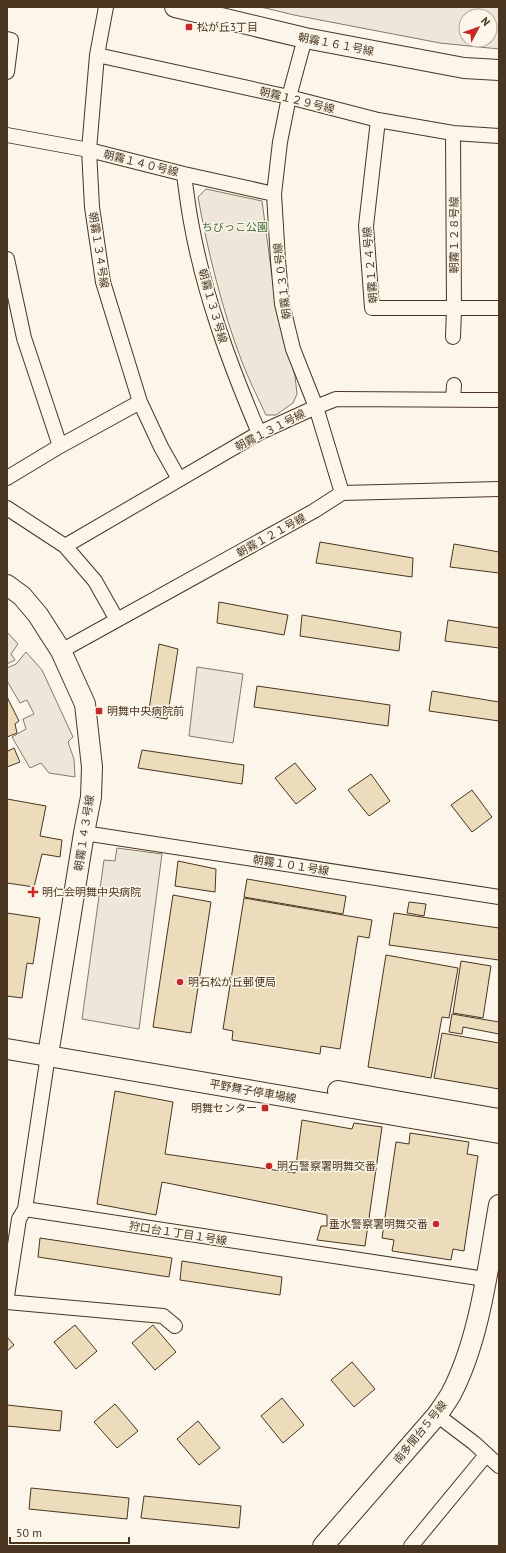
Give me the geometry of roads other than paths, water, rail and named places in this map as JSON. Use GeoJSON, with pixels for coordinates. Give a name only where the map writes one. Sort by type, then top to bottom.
{"type":"FeatureCollection","features":[{"type":"Feature","properties":{"kind":"street","name":"朝霧１３４号線"},"geometry":{"type":"LineString","coordinates":[[106,7],[96,54],[89,150],[92,207],[103,282],[140,402],[161,447],[179,479]]}},
{"type":"Feature","properties":{"kind":"street","name":"朝霧１６１号線"},"geometry":{"type":"LineString","coordinates":[[175,7],[304,38],[464,68],[499,70]]}},
{"type":"Feature","properties":{"kind":"street","name":"朝霧１３０号線"},"geometry":{"type":"LineString","coordinates":[[304,38],[289,97],[280,142],[274,194],[282,304],[293,349],[316,407],[342,493]]}},
{"type":"Feature","properties":{"kind":"street"},"geometry":{"type":"LineString","coordinates":[[7,39],[11,40],[7,72]]}},
{"type":"Feature","properties":{"kind":"street","name":"朝霧１２９号線"},"geometry":{"type":"LineString","coordinates":[[96,54],[289,97],[378,120],[453,133],[499,136]]}},
{"type":"Feature","properties":{"kind":"street","name":"朝霧１２４号線"},"geometry":{"type":"LineString","coordinates":[[378,120],[366,226],[372,308],[499,308]]}},
{"type":"Feature","properties":{"kind":"street","name":"朝霧１２８号線"},"geometry":{"type":"LineString","coordinates":[[453,133],[453,337]]}},
{"type":"Feature","properties":{"kind":"street","name":"朝霧１４０号線"},"geometry":{"type":"LineString","coordinates":[[7,135],[89,150],[184,174],[274,194]]}},
{"type":"Feature","properties":{"kind":"street","name":"朝霧１３３号線"},"geometry":{"type":"LineString","coordinates":[[184,174],[191,222],[209,300],[234,376],[259,433]]}},
{"type":"Feature","properties":{"kind":"street"},"geometry":{"type":"LineString","coordinates":[[7,258],[24,338],[60,446]]}},
{"type":"Feature","properties":{"kind":"street","name":"朝霧１３１号線"},"geometry":{"type":"LineString","coordinates":[[65,546],[259,433],[336,399],[454,392],[499,400]]}},
{"type":"Feature","properties":{"kind":"street"},"geometry":{"type":"LineString","coordinates":[[7,478],[60,446],[140,402]]}},
{"type":"Feature","properties":{"kind":"street"},"geometry":{"type":"LineString","coordinates":[[342,493],[499,489]]}},
{"type":"Feature","properties":{"kind":"street","name":"朝霧１２１号線"},"geometry":{"type":"LineString","coordinates":[[61,651],[314,511],[342,493]]}},
{"type":"Feature","properties":{"kind":"street"},"geometry":{"type":"LineString","coordinates":[[7,508],[65,546],[95,580],[116,620]]}},
{"type":"Feature","properties":{"kind":"street","name":"朝霧１４３号線"},"geometry":{"type":"LineString","coordinates":[[7,585],[22,596],[38,615],[61,651],[86,704],[92,767],[92,797],[84,833],[50,1049]]}},
{"type":"Feature","properties":{"kind":"street","name":"朝霧１０１号線"},"geometry":{"type":"LineString","coordinates":[[84,833],[499,897]]}},
{"type":"Feature","properties":{"kind":"street","name":"平野舞子停車場線"},"geometry":{"type":"LineString","coordinates":[[7,1035],[50,1049],[499,1133]]}},
{"type":"Feature","properties":{"kind":"street","name":"平野舞子停車場線"},"geometry":{"type":"LineString","coordinates":[[7,1049],[50,1049],[499,1119]]}},
{"type":"Feature","properties":{"kind":"street"},"geometry":{"type":"LineString","coordinates":[[7,1296],[19,1220],[25,1209],[50,1049]]}},
{"type":"Feature","properties":{"kind":"street","name":"南多聞台５号線"},"geometry":{"type":"LineString","coordinates":[[323,1546],[437,1415],[451,1395],[478,1320],[499,1205]]}},
{"type":"Feature","properties":{"kind":"street","name":"狩口台１丁目１号線"},"geometry":{"type":"LineString","coordinates":[[25,1209],[485,1280]]}},
{"type":"Feature","properties":{"kind":"street"},"geometry":{"type":"LineString","coordinates":[[7,1302],[163,1316],[174,1326]]}},
{"type":"Feature","properties":{"kind":"street"},"geometry":{"type":"LineString","coordinates":[[437,1415],[499,1466]]}},
{"type":"Feature","properties":{"kind":"street"},"geometry":{"type":"LineString","coordinates":[[411,1546],[486,1455]]}},
{"type":"Feature","properties":{"kind":"place","name":"松が丘3丁目"},"geometry":{"type":"Point","coordinates":[189,27]}},
{"type":"Feature","properties":{"kind":"place","name":"明舞中央病院前"},"geometry":{"type":"Point","coordinates":[99,711]}},
{"type":"Feature","properties":{"kind":"place","name":"明仁会明舞中央病院"},"geometry":{"type":"Point","coordinates":[33,892]}},
{"type":"Feature","properties":{"kind":"place","name":"明石松が丘郵便局"},"geometry":{"type":"Point","coordinates":[180,982]}},
{"type":"Feature","properties":{"kind":"place","name":"明舞センター"},"geometry":{"type":"Point","coordinates":[265,1108]}},
{"type":"Feature","properties":{"kind":"place","name":"明石警察署明舞交番"},"geometry":{"type":"Point","coordinates":[269,1166]}},
{"type":"Feature","properties":{"kind":"place","name":"垂水警察署明舞交番"},"geometry":{"type":"Point","coordinates":[436,1224]}},
{"type":"Feature","properties":{"kind":"park label","name":"ちびっこ公園"},"geometry":{"type":"Point","coordinates":[235,227]}}]}
